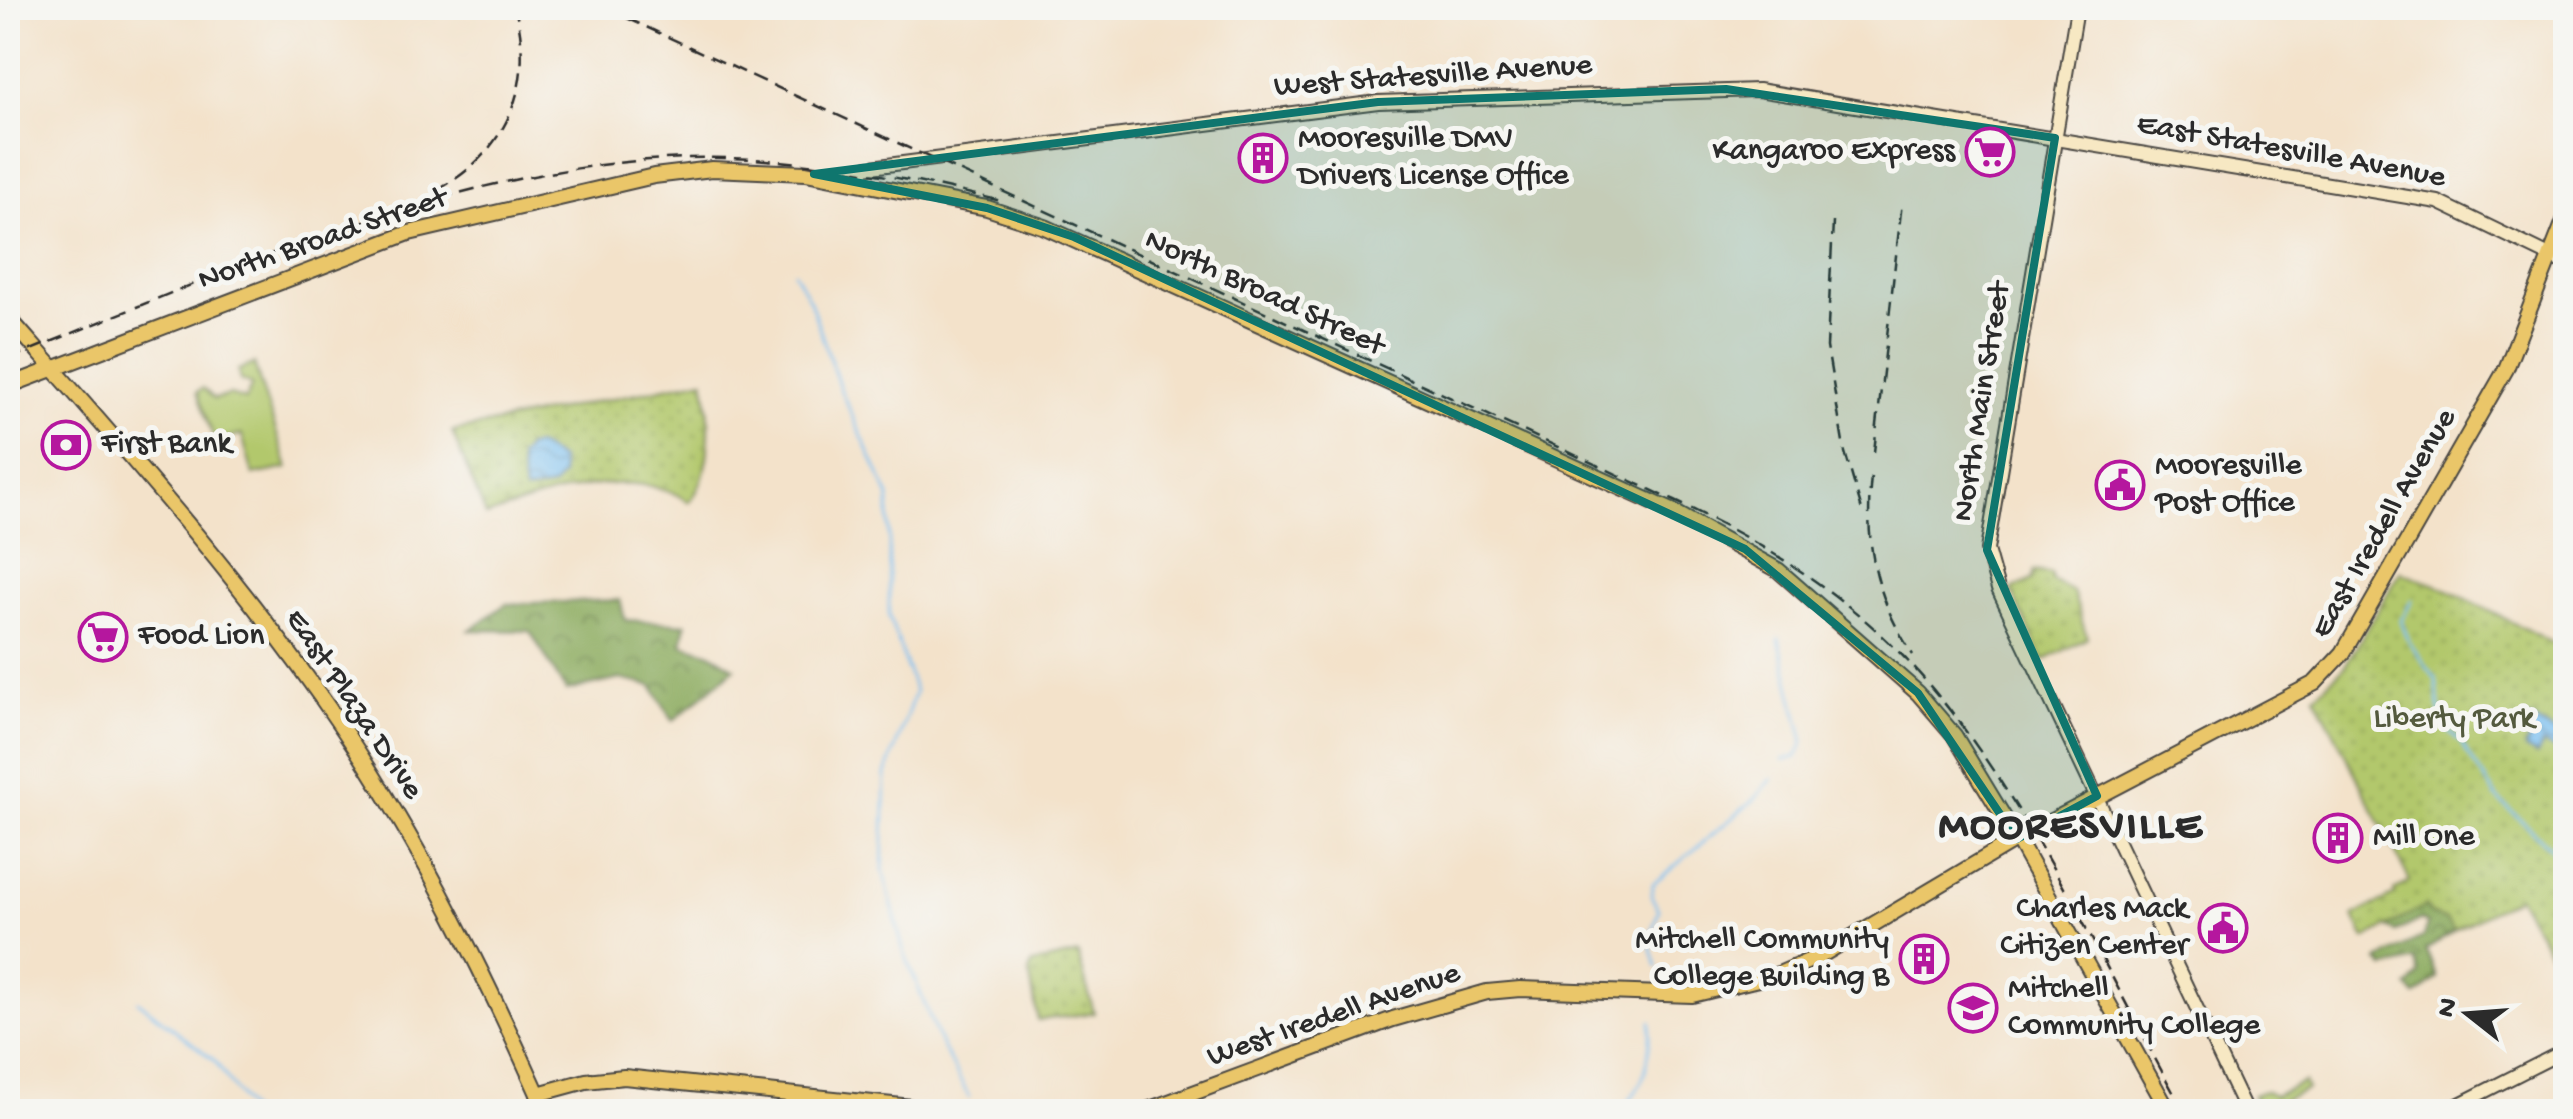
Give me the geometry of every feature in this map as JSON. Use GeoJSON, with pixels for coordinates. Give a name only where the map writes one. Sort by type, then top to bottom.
{"type":"FeatureCollection","features":[{"type":"Feature","properties":{"kind":"main road","name":"North Broad Street"},"geometry":{"type":"LineString","coordinates":[[8,386],[409,232],[654,176],[712,169],[814,174],[987,208],[1074,238],[1746,549],[1829,611],[1918,693],[1954,736],[2017,839],[2169,1112]]}},
{"type":"Feature","properties":{"kind":"main road","name":"East Iredell Avenue"},"geometry":{"type":"LineString","coordinates":[[2097,796],[2303,691],[2331,669],[2506,369],[2559,260],[2566,216]]}},
{"type":"Feature","properties":{"kind":"main road","name":"East Plaza Drive"},"geometry":{"type":"LineString","coordinates":[[8,317],[202,540],[342,728],[425,864],[546,1112]]}},
{"type":"Feature","properties":{"kind":"main road","name":"West Iredell Avenue"},"geometry":{"type":"LineString","coordinates":[[1142,1112],[1393,1018],[1487,992],[1552,989],[1692,995],[1747,984],[1820,956],[2097,796]]}},
{"type":"Feature","properties":{"kind":"main road"},"geometry":{"type":"LineString","coordinates":[[538,1094],[586,1081],[624,1077],[960,1112]]}},
{"type":"Feature","properties":{"kind":"street","name":"North Main Street"},"geometry":{"type":"LineString","coordinates":[[2076,8],[1987,550],[1998,589],[2246,1112]]}},
{"type":"Feature","properties":{"kind":"street","name":"West Statesville Avenue"},"geometry":{"type":"LineString","coordinates":[[814,174],[1378,102],[1708,90],[1781,92],[2055,138]]}},
{"type":"Feature","properties":{"kind":"street","name":"East Statesville Avenue"},"geometry":{"type":"LineString","coordinates":[[2055,138],[2438,202],[2559,260]]}},
{"type":"Feature","properties":{"kind":"street"},"geometry":{"type":"LineString","coordinates":[[2444,1112],[2566,1050]]}},
{"type":"Feature","properties":{"kind":"highlighted area"},"geometry":{"type":"Polygon","coordinates":[[[1726,89],[2055,138],[1987,550],[2097,796],[2017,839],[1918,693],[1745,549],[1074,237],[987,208],[814,174],[1378,102],[1726,89]]]}},
{"type":"Feature","properties":{"kind":"green space"},"geometry":{"type":"Polygon","coordinates":[[[254,364],[288,468],[253,475],[242,435],[214,439],[197,392],[203,388],[214,399],[230,395],[245,400],[252,385],[240,380],[238,370],[254,364]]]}},
{"type":"Feature","properties":{"kind":"green space"},"geometry":{"type":"Polygon","coordinates":[[[704,379],[709,426],[707,460],[697,491],[689,502],[667,490],[642,484],[616,484],[562,492],[486,516],[452,432],[704,379]]]}},
{"type":"Feature","properties":{"kind":"green space"},"geometry":{"type":"Polygon","coordinates":[[[2034,571],[2051,574],[2052,581],[2073,592],[2087,638],[2043,661],[2011,590],[2032,580],[2034,571]]]}},
{"type":"Feature","properties":{"kind":"green space","name":"Liberty Park"},"geometry":{"type":"Polygon","coordinates":[[[2400,572],[2442,587],[2565,649],[2565,978],[2518,897],[2454,931],[2447,920],[2432,915],[2425,906],[2365,939],[2354,916],[2395,895],[2394,891],[2410,881],[2315,695],[2345,666],[2400,572]]]}},
{"type":"Feature","properties":{"kind":"green space"},"geometry":{"type":"Polygon","coordinates":[[[620,600],[625,620],[686,624],[682,644],[711,653],[735,668],[673,721],[652,686],[620,679],[566,691],[530,631],[470,630],[506,604],[620,600]]]}},
{"type":"Feature","properties":{"kind":"green space"},"geometry":{"type":"Polygon","coordinates":[[[2424,905],[2432,915],[2448,920],[2454,931],[2426,950],[2437,978],[2416,996],[2408,987],[2420,975],[2415,960],[2385,968],[2378,961],[2423,937],[2427,924],[2421,920],[2396,932],[2384,926],[2424,905]]]}},
{"type":"Feature","properties":{"kind":"green space"},"geometry":{"type":"Polygon","coordinates":[[[1078,954],[1094,1013],[1038,1020],[1029,972],[1032,964],[1078,954]]]}},
{"type":"Feature","properties":{"kind":"green space"},"geometry":{"type":"Polygon","coordinates":[[[2304,1082],[2307,1089],[2259,1110],[2253,1095],[2264,1091],[2274,1096],[2304,1082]]]}},
{"type":"Feature","properties":{"kind":"water"},"geometry":{"type":"Polygon","coordinates":[[[537,446],[560,460],[562,476],[552,487],[524,492],[519,457],[528,447],[537,446]]]}},
{"type":"Feature","properties":{"kind":"water"},"geometry":{"type":"Polygon","coordinates":[[[2526,717],[2564,737],[2557,751],[2543,744],[2537,755],[2525,749],[2530,737],[2518,731],[2526,717]]]}},
{"type":"Feature","properties":{"kind":"waterway"},"geometry":{"type":"LineString","coordinates":[[794,272],[810,301],[841,391],[889,496],[889,616],[915,692],[886,774],[883,870],[903,949],[940,1043],[969,1097]]}},
{"type":"Feature","properties":{"kind":"waterway"},"geometry":{"type":"LineString","coordinates":[[2412,600],[2401,620],[2410,644],[2436,679],[2441,725],[2459,740],[2496,797],[2566,862]]}},
{"type":"Feature","properties":{"kind":"waterway"},"geometry":{"type":"LineString","coordinates":[[1779,639],[1804,742],[1797,757],[1783,760]]}},
{"type":"Feature","properties":{"kind":"waterway"},"geometry":{"type":"LineString","coordinates":[[1657,967],[1649,939],[1659,910],[1651,896],[1652,885],[1755,799],[1772,779]]}},
{"type":"Feature","properties":{"kind":"waterway"},"geometry":{"type":"LineString","coordinates":[[138,1001],[215,1061],[250,1112]]}},
{"type":"Feature","properties":{"kind":"waterway"},"geometry":{"type":"LineString","coordinates":[[1617,1112],[1641,1082],[1648,1059],[1651,1022]]}},
{"type":"Feature","properties":{"kind":"railway"},"geometry":{"type":"LineString","coordinates":[[436,191],[481,157],[510,114],[522,64],[515,8]]}},
{"type":"Feature","properties":{"kind":"railway"},"geometry":{"type":"LineString","coordinates":[[605,8],[1675,501],[1766,549],[1822,586],[1900,653],[1982,754],[2055,872],[2184,1112]]}},
{"type":"Feature","properties":{"kind":"railway"},"geometry":{"type":"LineString","coordinates":[[8,359],[340,229],[424,202],[597,165],[686,158],[766,160],[884,176],[1001,201]]}},
{"type":"Feature","properties":{"kind":"railway"},"geometry":{"type":"LineString","coordinates":[[1874,452],[1902,202]]}},
{"type":"Feature","properties":{"kind":"railway"},"geometry":{"type":"LineString","coordinates":[[1833,222],[1827,347],[1844,449],[1863,514]]}},
{"type":"Feature","properties":{"kind":"railway"},"geometry":{"type":"LineString","coordinates":[[1871,477],[1869,525],[1875,570],[1890,613],[1913,655]]}},
{"type":"Feature","properties":{"kind":"place","name":"Kangaroo Express"},"geometry":{"type":"Point","coordinates":[1990,152]}},
{"type":"Feature","properties":{"kind":"place","name":"Mooresville DMV Drivers License Office"},"geometry":{"type":"Point","coordinates":[1263,158]}},
{"type":"Feature","properties":{"kind":"place","name":"First Bank"},"geometry":{"type":"Point","coordinates":[66,445]}},
{"type":"Feature","properties":{"kind":"place","name":"Mooresville Post Office"},"geometry":{"type":"Point","coordinates":[2120,485]}},
{"type":"Feature","properties":{"kind":"place","name":"Food Lion"},"geometry":{"type":"Point","coordinates":[103,637]}},
{"type":"Feature","properties":{"kind":"place","name":"Mill One"},"geometry":{"type":"Point","coordinates":[2338,838]}},
{"type":"Feature","properties":{"kind":"place","name":"Charles Mack Citizen Center"},"geometry":{"type":"Point","coordinates":[2223,928]}},
{"type":"Feature","properties":{"kind":"place","name":"Mitchell Community College Building B"},"geometry":{"type":"Point","coordinates":[1924,959]}},
{"type":"Feature","properties":{"kind":"place","name":"Mitchell Community College"},"geometry":{"type":"Point","coordinates":[1973,1008]}},
{"type":"Feature","properties":{"kind":"district","name":"MOORESVILLE"},"geometry":{"type":"Point","coordinates":[2071,828]}}]}
